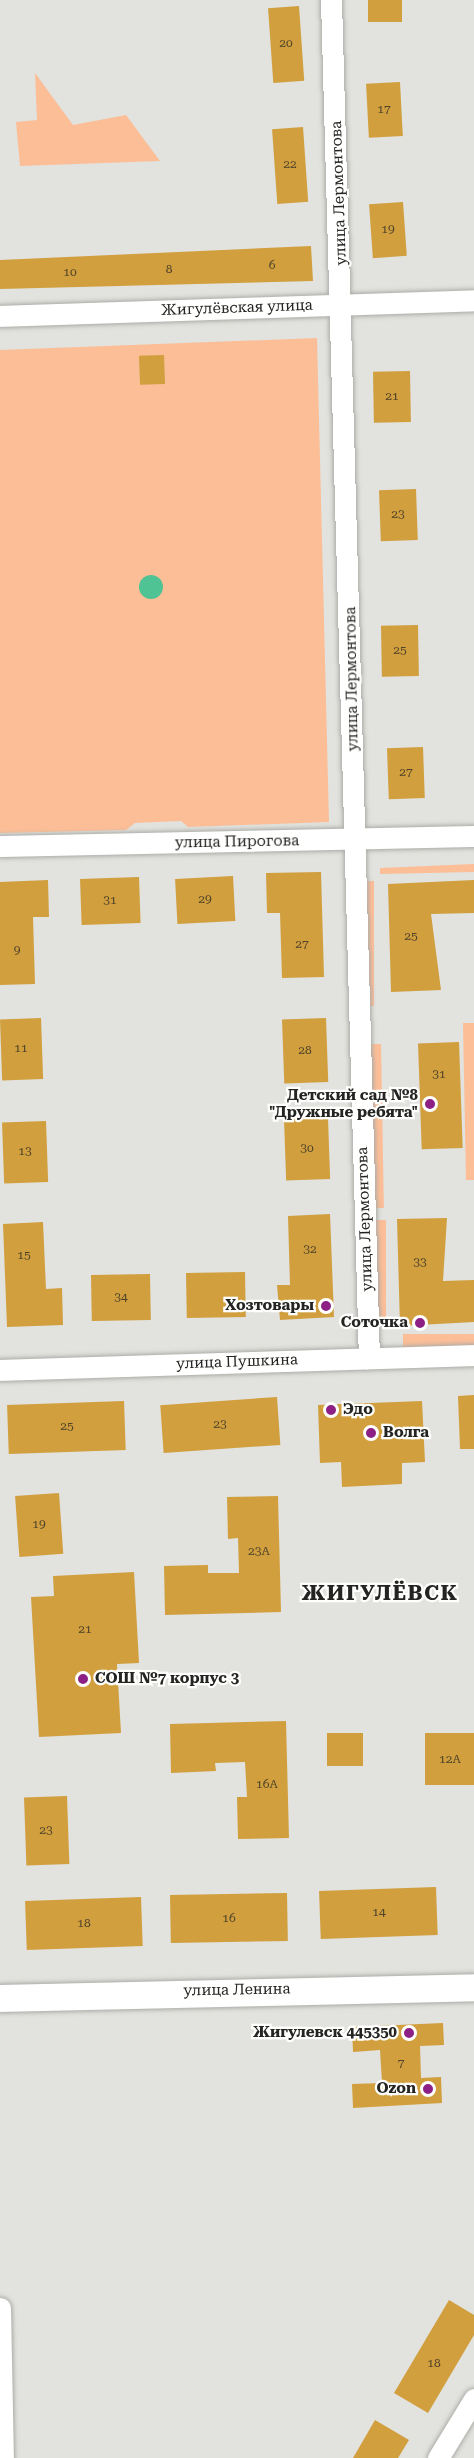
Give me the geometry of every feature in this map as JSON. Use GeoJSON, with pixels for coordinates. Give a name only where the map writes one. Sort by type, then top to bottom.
{"type":"FeatureCollection","features":[{"type":"Feature","properties":{"kind":"street","name":"улица Лермонтова"},"geometry":{"type":"LineString","coordinates":[[331,0],[344,304],[369,1358]]}},
{"type":"Feature","properties":{"kind":"street","name":"Жигулёвская улица"},"geometry":{"type":"LineString","coordinates":[[0,316],[474,300]]}},
{"type":"Feature","properties":{"kind":"street","name":"улица Пирогова"},"geometry":{"type":"LineString","coordinates":[[0,846],[474,836]]}},
{"type":"Feature","properties":{"kind":"street","name":"улица Пушкина"},"geometry":{"type":"LineString","coordinates":[[0,1370],[474,1355]]}},
{"type":"Feature","properties":{"kind":"street","name":"улица Ленина"},"geometry":{"type":"LineString","coordinates":[[0,1998],[474,1988]]}},
{"type":"Feature","properties":{"kind":"street"},"geometry":{"type":"LineString","coordinates":[[0,2308],[3,2458]]}},
{"type":"Feature","properties":{"kind":"street"},"geometry":{"type":"LineString","coordinates":[[438,2458],[474,2399]]}},
{"type":"Feature","properties":{"kind":"shaded area"},"geometry":{"type":"Polygon","coordinates":[[[35,73],[73,125],[126,115],[160,161],[20,166],[16,122],[37,120],[35,73]]]}},
{"type":"Feature","properties":{"kind":"shaded area"},"geometry":{"type":"Polygon","coordinates":[[[317,338],[329,822],[188,827],[181,821],[135,823],[126,830],[0,833],[0,350],[317,338]]]}},
{"type":"Feature","properties":{"kind":"shaded area"},"geometry":{"type":"Polygon","coordinates":[[[146,575],[156,575],[163,582],[163,592],[156,599],[146,599],[139,592],[139,582],[146,575]]]}},
{"type":"Feature","properties":{"kind":"shaded area"},"geometry":{"type":"Polygon","coordinates":[[[474,864],[474,872],[380,874],[380,868],[474,864]]]}},
{"type":"Feature","properties":{"kind":"shaded area"},"geometry":{"type":"Polygon","coordinates":[[[364,881],[374,881],[374,1006],[364,1006],[364,881]]]}},
{"type":"Feature","properties":{"kind":"shaded area"},"geometry":{"type":"Polygon","coordinates":[[[463,1023],[474,1023],[474,1180],[466,1180],[463,1023]]]}},
{"type":"Feature","properties":{"kind":"shaded area"},"geometry":{"type":"Polygon","coordinates":[[[369,1044],[381,1044],[384,1208],[372,1208],[369,1044]]]}},
{"type":"Feature","properties":{"kind":"shaded area"},"geometry":{"type":"Polygon","coordinates":[[[374,1220],[386,1220],[386,1325],[374,1325],[374,1220]]]}},
{"type":"Feature","properties":{"kind":"shaded area"},"geometry":{"type":"Polygon","coordinates":[[[403,1334],[474,1334],[474,1348],[403,1348],[403,1334]]]}},
{"type":"Feature","properties":{"kind":"building"},"geometry":{"type":"Polygon","coordinates":[[[368,0],[402,0],[402,22],[368,22],[368,0]]]}},
{"type":"Feature","properties":{"kind":"building"},"geometry":{"type":"Polygon","coordinates":[[[299,6],[304,81],[273,83],[268,8],[299,6]]]}},
{"type":"Feature","properties":{"kind":"building"},"geometry":{"type":"Polygon","coordinates":[[[400,82],[403,136],[369,138],[366,84],[400,82]]]}},
{"type":"Feature","properties":{"kind":"building"},"geometry":{"type":"Polygon","coordinates":[[[303,127],[308,202],[277,204],[272,129],[303,127]]]}},
{"type":"Feature","properties":{"kind":"building"},"geometry":{"type":"Polygon","coordinates":[[[403,202],[407,256],[373,258],[369,204],[403,202]]]}},
{"type":"Feature","properties":{"kind":"building"},"geometry":{"type":"Polygon","coordinates":[[[311,246],[313,281],[0,289],[0,260],[311,246]]]}},
{"type":"Feature","properties":{"kind":"building"},"geometry":{"type":"Polygon","coordinates":[[[164,355],[165,384],[140,385],[139,356],[164,355]]]}},
{"type":"Feature","properties":{"kind":"building"},"geometry":{"type":"Polygon","coordinates":[[[410,371],[411,422],[374,423],[373,372],[410,371]]]}},
{"type":"Feature","properties":{"kind":"building"},"geometry":{"type":"Polygon","coordinates":[[[416,489],[418,540],[381,541],[379,490],[416,489]]]}},
{"type":"Feature","properties":{"kind":"building"},"geometry":{"type":"Polygon","coordinates":[[[418,625],[419,676],[382,677],[381,626],[418,625]]]}},
{"type":"Feature","properties":{"kind":"building"},"geometry":{"type":"Polygon","coordinates":[[[423,747],[425,798],[389,799],[387,748],[423,747]]]}},
{"type":"Feature","properties":{"kind":"building"},"geometry":{"type":"Polygon","coordinates":[[[321,872],[324,977],[282,978],[280,913],[267,913],[266,873],[321,872]]]}},
{"type":"Feature","properties":{"kind":"building"},"geometry":{"type":"Polygon","coordinates":[[[233,876],[235,921],[177,924],[175,879],[233,876]]]}},
{"type":"Feature","properties":{"kind":"building"},"geometry":{"type":"Polygon","coordinates":[[[139,877],[141,923],[82,925],[80,879],[139,877]]]}},
{"type":"Feature","properties":{"kind":"building"},"geometry":{"type":"Polygon","coordinates":[[[48,880],[49,917],[33,917],[35,984],[0,985],[0,882],[48,880]]]}},
{"type":"Feature","properties":{"kind":"building"},"geometry":{"type":"Polygon","coordinates":[[[474,880],[474,913],[431,914],[441,990],[391,992],[388,884],[474,880]]]}},
{"type":"Feature","properties":{"kind":"building"},"geometry":{"type":"Polygon","coordinates":[[[41,1018],[43,1079],[2,1080],[0,1019],[41,1018]]]}},
{"type":"Feature","properties":{"kind":"building"},"geometry":{"type":"Polygon","coordinates":[[[326,1018],[328,1082],[284,1083],[282,1020],[326,1018]]]}},
{"type":"Feature","properties":{"kind":"building"},"geometry":{"type":"Polygon","coordinates":[[[459,1042],[463,1148],[422,1149],[418,1043],[459,1042]]]}},
{"type":"Feature","properties":{"kind":"building"},"geometry":{"type":"Polygon","coordinates":[[[328,1118],[330,1179],[286,1180],[284,1120],[328,1118]]]}},
{"type":"Feature","properties":{"kind":"building"},"geometry":{"type":"Polygon","coordinates":[[[46,1121],[48,1182],[4,1183],[2,1123],[46,1121]]]}},
{"type":"Feature","properties":{"kind":"building"},"geometry":{"type":"Polygon","coordinates":[[[330,1214],[334,1317],[280,1320],[277,1285],[290,1285],[288,1216],[330,1214]]]}},
{"type":"Feature","properties":{"kind":"building"},"geometry":{"type":"Polygon","coordinates":[[[447,1218],[443,1281],[474,1280],[474,1322],[400,1326],[397,1219],[447,1218]]]}},
{"type":"Feature","properties":{"kind":"building"},"geometry":{"type":"Polygon","coordinates":[[[43,1222],[46,1289],[62,1288],[63,1325],[7,1327],[3,1224],[43,1222]]]}},
{"type":"Feature","properties":{"kind":"building"},"geometry":{"type":"Polygon","coordinates":[[[245,1272],[246,1317],[187,1318],[186,1273],[245,1272]]]}},
{"type":"Feature","properties":{"kind":"building"},"geometry":{"type":"Polygon","coordinates":[[[150,1274],[151,1320],[92,1321],[91,1275],[150,1274]]]}},
{"type":"Feature","properties":{"kind":"building"},"geometry":{"type":"Polygon","coordinates":[[[474,1395],[474,1449],[460,1449],[458,1396],[474,1395]]]}},
{"type":"Feature","properties":{"kind":"building"},"geometry":{"type":"Polygon","coordinates":[[[277,1397],[280,1445],[164,1453],[160,1405],[277,1397]]]}},
{"type":"Feature","properties":{"kind":"building"},"geometry":{"type":"Polygon","coordinates":[[[124,1401],[126,1450],[9,1454],[7,1405],[124,1401]]]}},
{"type":"Feature","properties":{"kind":"building","name":"Волга"},"geometry":{"type":"Polygon","coordinates":[[[422,1401],[425,1462],[402,1463],[402,1484],[342,1487],[341,1462],[320,1463],[318,1405],[422,1401]]]}},
{"type":"Feature","properties":{"kind":"building"},"geometry":{"type":"Polygon","coordinates":[[[59,1493],[63,1554],[19,1557],[15,1496],[59,1493]]]}},
{"type":"Feature","properties":{"kind":"building"},"geometry":{"type":"Polygon","coordinates":[[[278,1496],[281,1612],[165,1615],[164,1566],[208,1565],[208,1573],[239,1573],[238,1538],[228,1539],[227,1497],[278,1496]]]}},
{"type":"Feature","properties":{"kind":"building"},"geometry":{"type":"Polygon","coordinates":[[[134,1572],[139,1663],[117,1664],[121,1733],[39,1737],[31,1597],[54,1596],[53,1576],[134,1572]]]}},
{"type":"Feature","properties":{"kind":"building"},"geometry":{"type":"Polygon","coordinates":[[[286,1721],[289,1838],[238,1839],[237,1797],[247,1797],[245,1762],[215,1763],[216,1771],[171,1773],[170,1724],[286,1721]]]}},
{"type":"Feature","properties":{"kind":"building"},"geometry":{"type":"Polygon","coordinates":[[[327,1733],[363,1733],[363,1766],[327,1766],[327,1733]]]}},
{"type":"Feature","properties":{"kind":"building"},"geometry":{"type":"Polygon","coordinates":[[[425,1733],[474,1733],[474,1785],[425,1785],[425,1733]]]}},
{"type":"Feature","properties":{"kind":"building"},"geometry":{"type":"Polygon","coordinates":[[[67,1796],[69,1864],[26,1865],[24,1798],[67,1796]]]}},
{"type":"Feature","properties":{"kind":"building"},"geometry":{"type":"Polygon","coordinates":[[[436,1887],[438,1935],[321,1939],[319,1891],[436,1887]]]}},
{"type":"Feature","properties":{"kind":"building"},"geometry":{"type":"Polygon","coordinates":[[[287,1893],[288,1941],[171,1943],[170,1895],[287,1893]]]}},
{"type":"Feature","properties":{"kind":"building"},"geometry":{"type":"Polygon","coordinates":[[[141,1897],[143,1946],[27,1950],[25,1901],[141,1897]]]}},
{"type":"Feature","properties":{"kind":"building"},"geometry":{"type":"Polygon","coordinates":[[[443,2023],[444,2045],[420,2046],[421,2078],[441,2077],[442,2103],[353,2108],[352,2084],[382,2083],[380,2050],[353,2052],[352,2027],[443,2023]]]}},
{"type":"Feature","properties":{"kind":"building"},"geometry":{"type":"Polygon","coordinates":[[[449,2300],[474,2315],[474,2335],[428,2413],[394,2393],[449,2300]]]}},
{"type":"Feature","properties":{"kind":"building"},"geometry":{"type":"Polygon","coordinates":[[[375,2420],[409,2440],[398,2458],[353,2458],[375,2420]]]}},
{"type":"Feature","properties":{"kind":"place","name":"Детский сад №8 \"Дружные ребята\""},"geometry":{"type":"Point","coordinates":[430,1104]}},
{"type":"Feature","properties":{"kind":"place","name":"Хозтовары"},"geometry":{"type":"Point","coordinates":[326,1306]}},
{"type":"Feature","properties":{"kind":"place","name":"Соточка"},"geometry":{"type":"Point","coordinates":[420,1323]}},
{"type":"Feature","properties":{"kind":"place","name":"Эдо"},"geometry":{"type":"Point","coordinates":[331,1410]}},
{"type":"Feature","properties":{"kind":"place","name":"Волга"},"geometry":{"type":"Point","coordinates":[371,1433]}},
{"type":"Feature","properties":{"kind":"place","name":"СОШ №7 корпус 3"},"geometry":{"type":"Point","coordinates":[83,1679]}},
{"type":"Feature","properties":{"kind":"place","name":"Жигулевск 445350"},"geometry":{"type":"Point","coordinates":[409,2033]}},
{"type":"Feature","properties":{"kind":"place","name":"Ozon"},"geometry":{"type":"Point","coordinates":[428,2089]}},
{"type":"Feature","properties":{"kind":"district","name":"ЖИГУЛЁВСК"},"geometry":{"type":"Point","coordinates":[380,1593]}}]}
